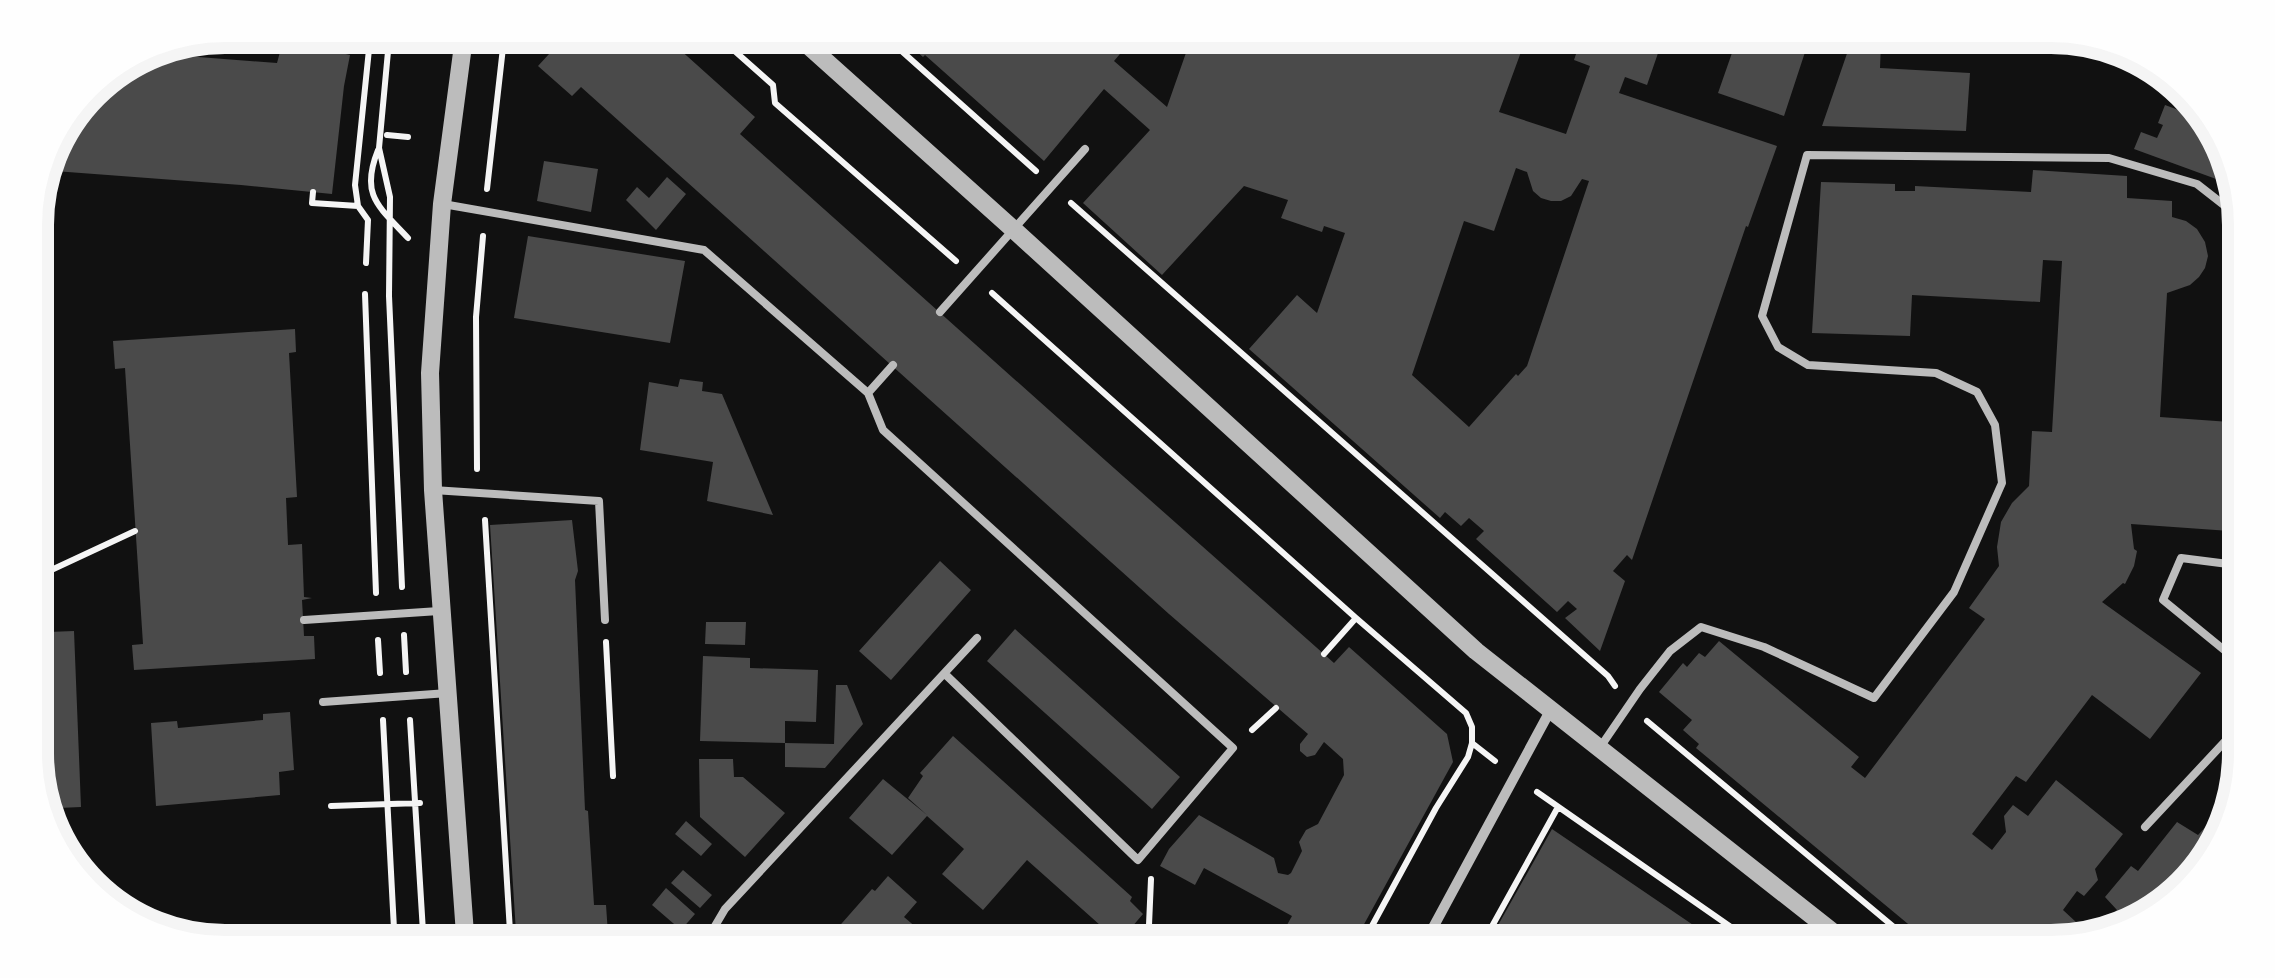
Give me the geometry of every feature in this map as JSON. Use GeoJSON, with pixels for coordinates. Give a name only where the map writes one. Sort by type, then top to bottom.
{"type":"FeatureCollection","features":[{"type":"Feature","properties":{"kind":"street"},"geometry":{"type":"LineString","coordinates":[[463,48],[442,204],[430,372],[434,490],[465,930]]}},
{"type":"Feature","properties":{"kind":"street"},"geometry":{"type":"LineString","coordinates":[[811,48],[1476,651],[1830,930]]}},
{"type":"Feature","properties":{"kind":"street"},"geometry":{"type":"LineString","coordinates":[[1432,930],[1550,711]]}},
{"type":"Feature","properties":{"kind":"lane"},"geometry":{"type":"LineString","coordinates":[[940,312],[1084,149]]}},
{"type":"Feature","properties":{"kind":"lane"},"geometry":{"type":"LineString","coordinates":[[1600,748],[1670,651],[1701,627],[1764,647],[1874,698],[1954,592],[2002,483],[1996,425],[1977,392],[1936,373],[1808,365],[1778,347],[1762,316],[1807,155],[2108,158],[2197,184],[2227,207]]}},
{"type":"Feature","properties":{"kind":"lane"},"geometry":{"type":"LineString","coordinates":[[442,204],[704,250],[868,393],[882,430],[1233,748],[1138,860],[945,674]]}},
{"type":"Feature","properties":{"kind":"lane"},"geometry":{"type":"LineString","coordinates":[[868,393],[893,365]]}},
{"type":"Feature","properties":{"kind":"lane"},"geometry":{"type":"LineString","coordinates":[[434,490],[599,501],[605,620]]}},
{"type":"Feature","properties":{"kind":"lane"},"geometry":{"type":"LineString","coordinates":[[2228,564],[2180,558],[2162,600],[2228,653]]}},
{"type":"Feature","properties":{"kind":"lane"},"geometry":{"type":"LineString","coordinates":[[304,620],[443,611]]}},
{"type":"Feature","properties":{"kind":"lane"},"geometry":{"type":"LineString","coordinates":[[713,930],[726,909],[976,638]]}},
{"type":"Feature","properties":{"kind":"lane"},"geometry":{"type":"LineString","coordinates":[[323,702],[450,693]]}},
{"type":"Feature","properties":{"kind":"lane"},"geometry":{"type":"LineString","coordinates":[[2144,827],[2228,738]]}},
{"type":"Feature","properties":{"kind":"path"},"geometry":{"type":"LineString","coordinates":[[366,263],[368,220],[358,206],[355,185],[365,132],[371,48]]}},
{"type":"Feature","properties":{"kind":"path"},"geometry":{"type":"LineString","coordinates":[[388,48],[379,148],[373,163],[374,200],[436,267]]}},
{"type":"Feature","properties":{"kind":"path"},"geometry":{"type":"LineString","coordinates":[[731,48],[773,86],[776,103],[1466,713],[1472,728],[1468,758],[1370,930]]}},
{"type":"Feature","properties":{"kind":"path"},"geometry":{"type":"LineString","coordinates":[[898,48],[1608,676],[1629,705],[1897,930]]}},
{"type":"Feature","properties":{"kind":"path"},"geometry":{"type":"LineString","coordinates":[[387,135],[408,137]]}},
{"type":"Feature","properties":{"kind":"path"},"geometry":{"type":"LineString","coordinates":[[379,148],[388,179],[388,296]]}},
{"type":"Feature","properties":{"kind":"path"},"geometry":{"type":"LineString","coordinates":[[313,192],[312,203],[358,206]]}},
{"type":"Feature","properties":{"kind":"path"},"geometry":{"type":"LineString","coordinates":[[48,571],[135,531]]}},
{"type":"Feature","properties":{"kind":"path"},"geometry":{"type":"LineString","coordinates":[[1324,654],[1356,618]]}},
{"type":"Feature","properties":{"kind":"path"},"geometry":{"type":"LineString","coordinates":[[605,620],[613,776]]}},
{"type":"Feature","properties":{"kind":"path"},"geometry":{"type":"LineString","coordinates":[[1472,743],[1735,930]]}},
{"type":"Feature","properties":{"kind":"path"},"geometry":{"type":"LineString","coordinates":[[331,806],[457,802]]}},
{"type":"Feature","properties":{"kind":"path"},"geometry":{"type":"LineString","coordinates":[[1490,930],[1558,806]]}},
{"type":"Feature","properties":{"kind":"path"},"geometry":{"type":"LineString","coordinates":[[1138,860],[1151,878],[1149,930]]}},
{"type":"Feature","properties":{"kind":"building"},"geometry":{"type":"Polygon","coordinates":[[[281,48],[329,48],[350,55],[332,194],[56,171],[84,117],[108,91],[136,71],[174,55],[277,63],[281,48]]]}},
{"type":"Feature","properties":{"kind":"building"},"geometry":{"type":"Polygon","coordinates":[[[554,48],[678,48],[755,117],[740,134],[1106,461],[1334,663],[1349,647],[1447,734],[1453,762],[1361,930],[1284,930],[1292,916],[1204,868],[1195,885],[1160,866],[1169,849],[1199,815],[1274,858],[1278,873],[1288,875],[1302,851],[1299,842],[1306,830],[1318,824],[1344,775],[1343,759],[1324,742],[1315,755],[1307,757],[1300,751],[1308,734],[581,87],[572,96],[538,66],[554,48]]]}},
{"type":"Feature","properties":{"kind":"building"},"geometry":{"type":"Polygon","coordinates":[[[913,48],[1125,48],[1114,61],[1167,107],[1188,48],[1522,48],[1499,112],[1566,134],[1590,66],[1574,60],[1578,48],[1660,48],[1647,85],[1625,77],[1619,93],[1777,146],[1632,560],[1627,555],[1613,571],[1625,581],[1600,651],[1565,618],[1577,609],[1568,601],[1557,612],[1476,539],[1484,531],[1469,518],[1461,526],[1445,512],[1440,518],[1249,349],[1297,295],[1317,313],[1345,233],[1324,226],[1322,232],[1281,218],[1288,200],[1244,186],[1162,275],[1083,203],[1150,130],[1104,89],[1044,161],[913,48]],[[1516,168],[1494,231],[1464,221],[1412,375],[1469,427],[1527,366],[1589,181],[1582,179],[1571,196],[1561,201],[1541,198],[1533,191],[1527,172],[1516,168]]]}},
{"type":"Feature","properties":{"kind":"building"},"geometry":{"type":"Polygon","coordinates":[[[1734,48],[1806,48],[1784,116],[1718,93],[1734,48]]]}},
{"type":"Feature","properties":{"kind":"building"},"geometry":{"type":"Polygon","coordinates":[[[1849,48],[1881,48],[1880,68],[1970,73],[1966,131],[1822,126],[1849,48]]]}},
{"type":"Feature","properties":{"kind":"building"},"geometry":{"type":"Polygon","coordinates":[[[2165,105],[2188,114],[2204,136],[2222,181],[2134,149],[2141,132],[2157,138],[2163,125],[2158,123],[2165,105]]]}},
{"type":"Feature","properties":{"kind":"building"},"geometry":{"type":"Polygon","coordinates":[[[544,161],[598,169],[591,212],[537,201],[544,161]]]}},
{"type":"Feature","properties":{"kind":"building"},"geometry":{"type":"Polygon","coordinates":[[[2033,170],[2127,176],[2127,198],[2172,201],[2172,217],[2197,229],[2205,242],[2208,256],[2199,277],[2190,285],[2167,293],[2160,417],[2228,422],[2228,531],[2131,524],[2137,551],[2134,566],[2125,584],[2102,602],[2201,673],[2150,739],[2092,695],[2026,782],[2016,776],[1972,834],[1992,850],[2006,832],[2004,816],[2013,805],[2028,816],[2056,780],[2123,834],[2095,869],[2098,880],[2084,896],[2077,891],[2063,910],[2082,927],[1915,930],[1696,748],[1699,744],[1683,730],[1692,720],[1659,692],[1683,663],[1687,667],[1699,653],[1705,657],[1719,641],[1859,757],[1851,767],[1865,778],[1985,619],[1969,608],[1999,566],[2001,522],[2029,486],[2032,431],[2052,432],[2062,261],[2043,260],[2040,302],[1912,295],[1910,336],[1812,333],[1821,182],[1895,184],[1895,191],[1915,191],[1915,186],[2031,192],[2033,170]]]}},
{"type":"Feature","properties":{"kind":"building"},"geometry":{"type":"Polygon","coordinates":[[[667,177],[686,194],[656,230],[626,200],[637,187],[649,198],[667,177]]]}},
{"type":"Feature","properties":{"kind":"building"},"geometry":{"type":"Polygon","coordinates":[[[528,236],[685,261],[670,343],[514,318],[528,236]]]}},
{"type":"Feature","properties":{"kind":"building"},"geometry":{"type":"Polygon","coordinates":[[[295,329],[296,352],[289,353],[297,497],[286,498],[288,545],[302,544],[304,597],[312,598],[302,600],[304,636],[314,636],[315,659],[134,670],[132,645],[143,644],[125,368],[115,369],[113,341],[295,329]]]}},
{"type":"Feature","properties":{"kind":"building"},"geometry":{"type":"Polygon","coordinates":[[[680,379],[703,382],[702,391],[722,394],[773,515],[707,501],[713,462],[640,450],[649,382],[678,387],[680,379]]]}},
{"type":"Feature","properties":{"kind":"building"},"geometry":{"type":"Polygon","coordinates":[[[572,520],[578,571],[575,580],[585,810],[594,905],[606,905],[608,930],[516,930],[490,525],[572,520]]]}},
{"type":"Feature","properties":{"kind":"building"},"geometry":{"type":"Polygon","coordinates":[[[940,561],[971,590],[891,680],[859,651],[940,561]]]}},
{"type":"Feature","properties":{"kind":"building"},"geometry":{"type":"Polygon","coordinates":[[[706,622],[746,622],[745,645],[705,644],[706,622]]]}},
{"type":"Feature","properties":{"kind":"building"},"geometry":{"type":"Polygon","coordinates":[[[1015,629],[1180,777],[1152,809],[987,661],[1015,629]]]}},
{"type":"Feature","properties":{"kind":"building"},"geometry":{"type":"Polygon","coordinates":[[[74,631],[81,807],[59,808],[49,777],[48,632],[74,631]]]}},
{"type":"Feature","properties":{"kind":"building"},"geometry":{"type":"Polygon","coordinates":[[[703,656],[750,658],[750,668],[818,670],[816,722],[785,721],[785,743],[700,741],[703,656]]]}},
{"type":"Feature","properties":{"kind":"building"},"geometry":{"type":"Polygon","coordinates":[[[836,685],[847,685],[863,724],[825,768],[785,767],[785,743],[834,744],[836,685]]]}},
{"type":"Feature","properties":{"kind":"building"},"geometry":{"type":"Polygon","coordinates":[[[290,712],[294,770],[279,772],[280,795],[156,806],[151,723],[177,721],[178,728],[263,720],[263,714],[290,712]]]}},
{"type":"Feature","properties":{"kind":"building"},"geometry":{"type":"Polygon","coordinates":[[[953,736],[1132,897],[1130,901],[1143,914],[1129,930],[1106,930],[1027,860],[983,910],[942,874],[964,849],[927,816],[892,855],[849,818],[883,779],[927,815],[908,798],[923,776],[920,773],[953,736]]]}},
{"type":"Feature","properties":{"kind":"building"},"geometry":{"type":"Polygon","coordinates":[[[699,759],[733,759],[734,777],[743,777],[785,813],[745,857],[700,817],[699,759]]]}},
{"type":"Feature","properties":{"kind":"building"},"geometry":{"type":"Polygon","coordinates":[[[2216,816],[2204,842],[2176,879],[2139,907],[2104,922],[2117,910],[2105,897],[2131,866],[2138,871],[2177,822],[2198,835],[2216,816]]]}},
{"type":"Feature","properties":{"kind":"building"},"geometry":{"type":"Polygon","coordinates":[[[686,821],[712,844],[701,856],[675,834],[686,821]]]}},
{"type":"Feature","properties":{"kind":"building"},"geometry":{"type":"Polygon","coordinates":[[[1552,829],[1701,930],[1502,930],[1497,927],[1552,829]]]}},
{"type":"Feature","properties":{"kind":"building"},"geometry":{"type":"Polygon","coordinates":[[[683,870],[712,895],[700,908],[671,883],[683,870]]]}},
{"type":"Feature","properties":{"kind":"building"},"geometry":{"type":"Polygon","coordinates":[[[888,876],[917,902],[904,917],[919,930],[836,930],[872,889],[875,891],[888,876]]]}},
{"type":"Feature","properties":{"kind":"building"},"geometry":{"type":"Polygon","coordinates":[[[666,888],[695,914],[681,930],[652,905],[666,888]]]}}]}
